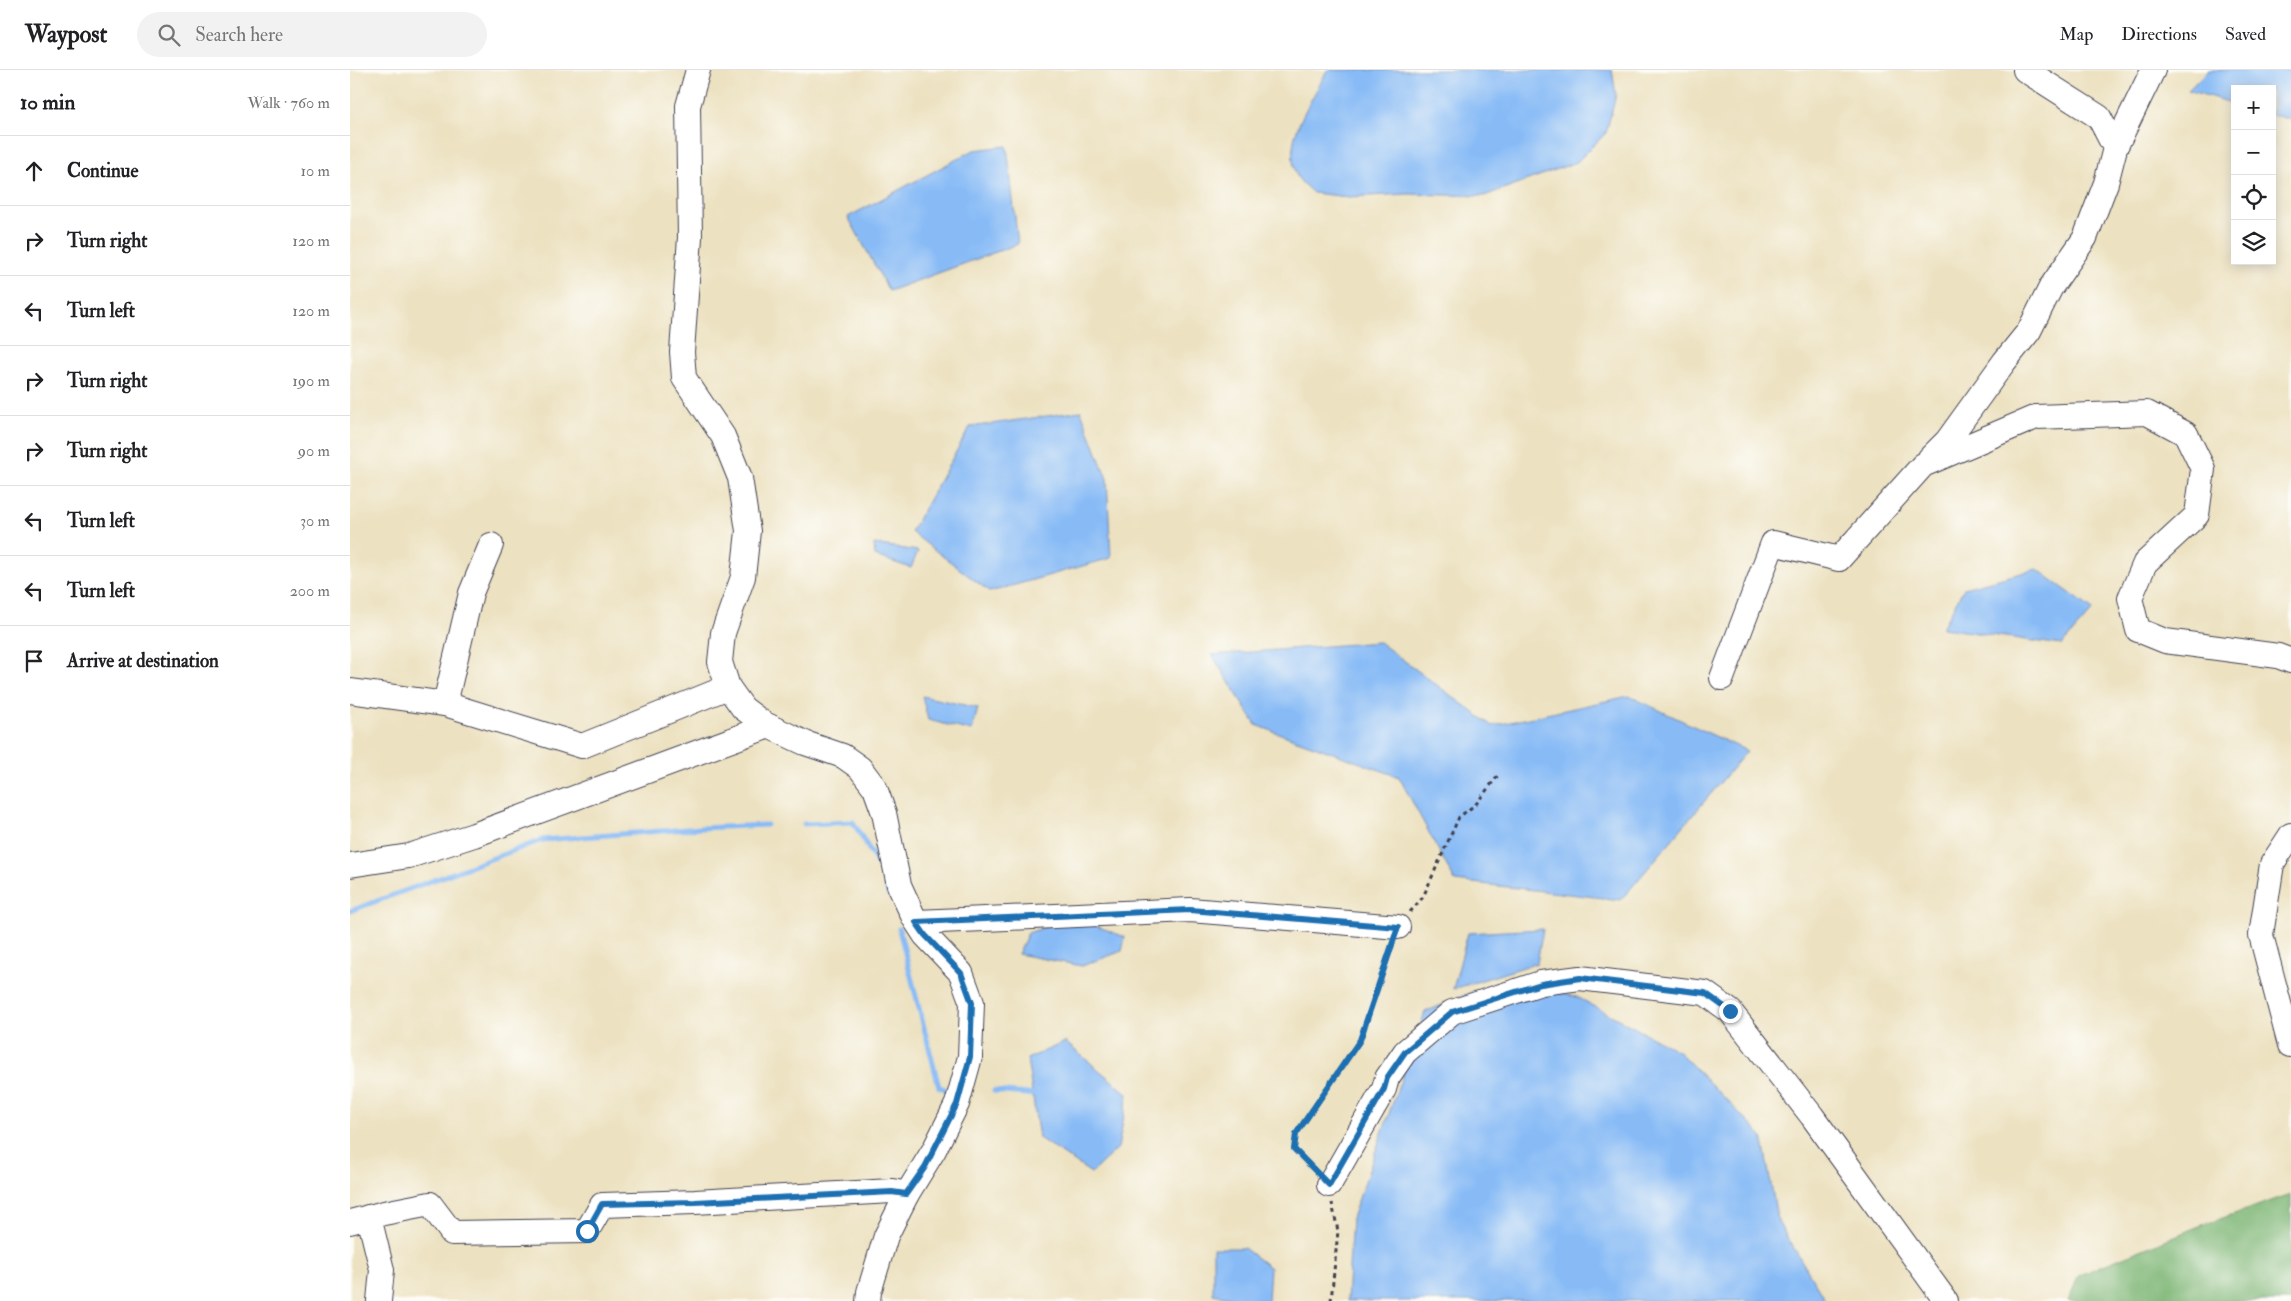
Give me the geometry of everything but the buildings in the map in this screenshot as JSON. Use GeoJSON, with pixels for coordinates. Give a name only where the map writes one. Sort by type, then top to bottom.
{"type":"FeatureCollection","features":[{"type":"Feature","properties":{"kind":"street"},"geometry":{"type":"LineString","coordinates":[[698,70],[688,106],[690,238],[682,352],[684,378],[723,436],[740,478],[748,531],[743,577],[723,633],[720,662],[728,687],[743,708],[769,726],[805,743],[843,756],[860,768],[875,788],[884,813],[899,886],[916,922],[925,935],[961,973],[972,1003],[970,1057],[957,1104],[925,1167],[906,1194],[886,1236],[868,1301]]}},
{"type":"Feature","properties":{"kind":"street"},"geometry":{"type":"LineString","coordinates":[[2025,70],[2099,117],[2115,148]]}},
{"type":"Feature","properties":{"kind":"street"},"geometry":{"type":"LineString","coordinates":[[1722,678],[1773,544],[1839,559],[1923,465],[1947,441],[2004,362],[2029,331],[2051,287],[2085,238],[2106,183],[2115,148],[2153,70]]}},
{"type":"Feature","properties":{"kind":"street"},"geometry":{"type":"LineString","coordinates":[[1923,465],[2036,417],[2147,413],[2186,434],[2203,469],[2197,515],[2145,564],[2130,598],[2138,630],[2165,641],[2278,656],[2291,661]]}},
{"type":"Feature","properties":{"kind":"street"},"geometry":{"type":"LineString","coordinates":[[445,704],[471,593],[491,545]]}},
{"type":"Feature","properties":{"kind":"street"},"geometry":{"type":"LineString","coordinates":[[350,691],[445,704],[582,746],[728,687]]}},
{"type":"Feature","properties":{"kind":"street"},"geometry":{"type":"LineString","coordinates":[[350,865],[409,856],[474,835],[769,726]]}},
{"type":"Feature","properties":{"kind":"street"},"geometry":{"type":"LineString","coordinates":[[2290,1045],[2261,935],[2272,864],[2291,835]]}},
{"type":"Feature","properties":{"kind":"street"},"geometry":{"type":"LineString","coordinates":[[916,922],[1190,910],[1398,927]]}},
{"type":"Feature","properties":{"kind":"street"},"geometry":{"type":"LineString","coordinates":[[1329,1185],[1384,1089],[1387,1078],[1405,1052],[1452,1012],[1541,984],[1580,978],[1705,993],[1730,1011],[1777,1071],[1812,1116],[1946,1301]]}},
{"type":"Feature","properties":{"kind":"street"},"geometry":{"type":"LineString","coordinates":[[379,1301],[382,1270],[360,1219],[430,1204],[452,1234],[587,1231],[602,1204],[695,1202],[876,1192],[906,1194]]}},
{"type":"Feature","properties":{"kind":"path"},"geometry":{"type":"LineString","coordinates":[[1331,1301],[1338,1231],[1329,1185],[1294,1149],[1296,1134],[1360,1040],[1398,927],[1423,897],[1459,817],[1476,804],[1499,774]]}},
{"type":"Feature","properties":{"kind":"green space"},"geometry":{"type":"Polygon","coordinates":[[[2291,1194],[2291,1301],[2068,1301],[2079,1275],[2197,1227],[2291,1194]]]}},
{"type":"Feature","properties":{"kind":"water"},"geometry":{"type":"Polygon","coordinates":[[[1327,70],[1612,70],[1616,95],[1606,133],[1577,162],[1484,196],[1408,194],[1348,197],[1313,193],[1298,178],[1293,162],[1293,148],[1300,121],[1327,70]]]}},
{"type":"Feature","properties":{"kind":"water"},"geometry":{"type":"Polygon","coordinates":[[[2209,70],[2291,70],[2291,120],[2276,115],[2276,85],[2231,85],[2231,103],[2188,90],[2209,70]]]}},
{"type":"Feature","properties":{"kind":"water"},"geometry":{"type":"Polygon","coordinates":[[[1007,146],[1018,244],[889,291],[848,217],[974,150],[1007,146]]]}},
{"type":"Feature","properties":{"kind":"water"},"geometry":{"type":"Polygon","coordinates":[[[1081,411],[1107,479],[1111,558],[990,592],[911,532],[970,427],[1081,411]]]}},
{"type":"Feature","properties":{"kind":"water"},"geometry":{"type":"Polygon","coordinates":[[[874,544],[918,551],[911,568],[875,556],[874,544]]]}},
{"type":"Feature","properties":{"kind":"water"},"geometry":{"type":"Polygon","coordinates":[[[2037,569],[2093,610],[2062,645],[1942,628],[1964,588],[2037,569]]]}},
{"type":"Feature","properties":{"kind":"water"},"geometry":{"type":"Polygon","coordinates":[[[1379,642],[1492,726],[1629,696],[1747,751],[1621,900],[1455,881],[1399,777],[1256,725],[1212,655],[1379,642]]]}},
{"type":"Feature","properties":{"kind":"water"},"geometry":{"type":"Polygon","coordinates":[[[922,696],[978,708],[972,731],[928,720],[922,696]]]}},
{"type":"Feature","properties":{"kind":"water"},"geometry":{"type":"Polygon","coordinates":[[[1073,917],[1125,937],[1122,951],[1082,966],[1018,954],[1028,933],[1073,917]]]}},
{"type":"Feature","properties":{"kind":"water"},"geometry":{"type":"Polygon","coordinates":[[[1543,929],[1537,963],[1453,989],[1468,933],[1543,929]]]}},
{"type":"Feature","properties":{"kind":"water"},"geometry":{"type":"Polygon","coordinates":[[[1499,981],[1577,997],[1678,1051],[1762,1136],[1778,1222],[1826,1301],[1347,1301],[1352,1218],[1425,1012],[1499,981]]]}},
{"type":"Feature","properties":{"kind":"water"},"geometry":{"type":"Polygon","coordinates":[[[1065,1042],[1128,1094],[1118,1148],[1091,1173],[1039,1138],[1027,1059],[1065,1042]]]}},
{"type":"Feature","properties":{"kind":"water"},"geometry":{"type":"Polygon","coordinates":[[[1213,1248],[1244,1248],[1270,1268],[1268,1301],[1250,1301],[1213,1294],[1213,1248]]]}},
{"type":"Feature","properties":{"kind":"waterway"},"geometry":{"type":"LineString","coordinates":[[804,824],[853,822],[883,873],[888,894]]}},
{"type":"Feature","properties":{"kind":"waterway"},"geometry":{"type":"LineString","coordinates":[[350,911],[542,840],[767,825]]}},
{"type":"Feature","properties":{"kind":"waterway"},"geometry":{"type":"LineString","coordinates":[[899,929],[939,1087],[948,1090]]}},
{"type":"Feature","properties":{"kind":"waterway"},"geometry":{"type":"LineString","coordinates":[[994,1091],[1038,1095]]}},
{"type":"Feature","properties":{"kind":"route"},"geometry":{"type":"LineString","coordinates":[[587,1231],[602,1204],[695,1202],[852,1193],[892,1192],[906,1194],[925,1167],[957,1104],[970,1057],[972,1003],[961,973],[925,935],[916,922],[1190,910],[1398,927],[1360,1040],[1296,1134],[1294,1149],[1329,1185],[1384,1089],[1387,1078],[1405,1052],[1452,1012],[1541,984],[1580,978],[1705,993],[1730,1011]]}}]}
